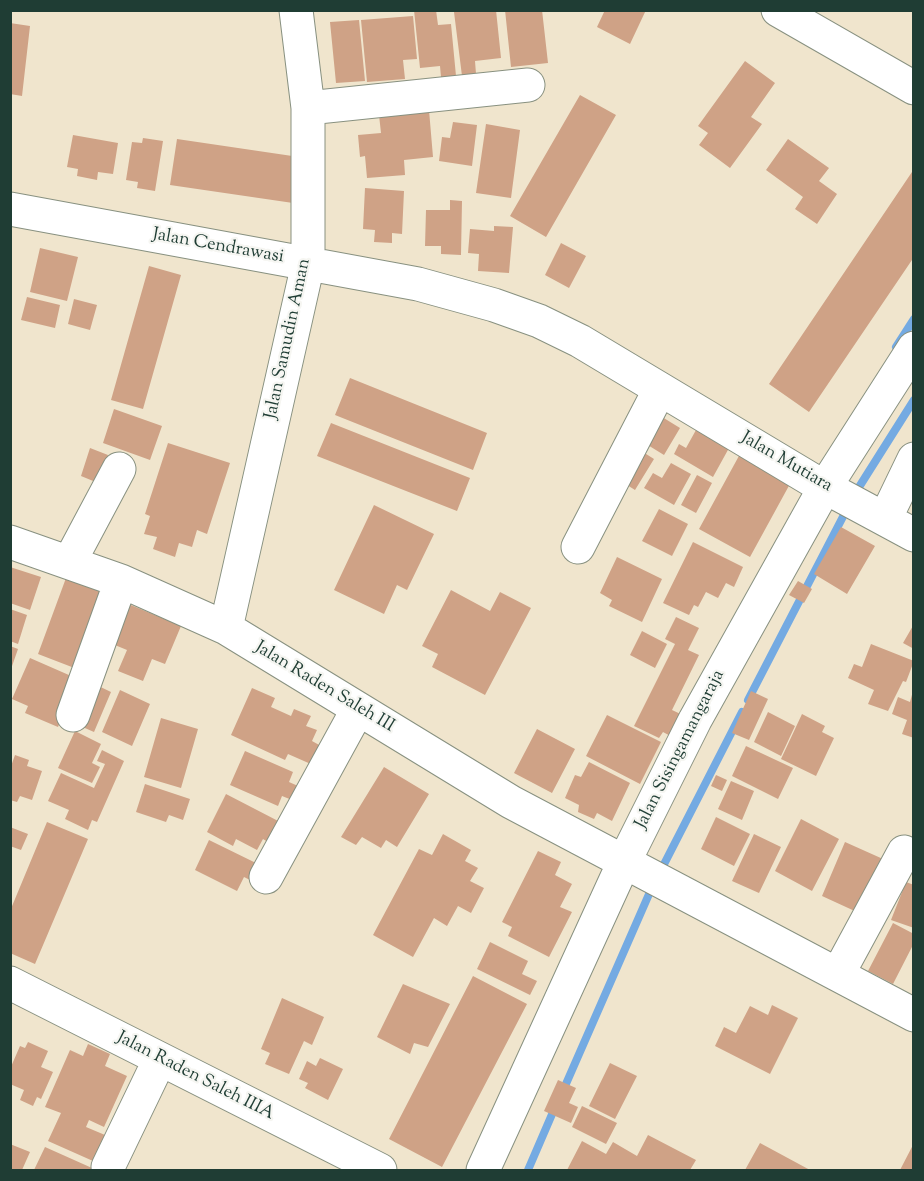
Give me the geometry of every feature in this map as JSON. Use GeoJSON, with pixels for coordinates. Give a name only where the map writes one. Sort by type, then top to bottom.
{"type":"FeatureCollection","features":[{"type":"Feature","properties":{"kind":"street","name":"Jalan Samudin Aman"},"geometry":{"type":"LineString","coordinates":[[226,628],[308,264],[308,108],[296,10]]}},
{"type":"Feature","properties":{"kind":"street"},"geometry":{"type":"LineString","coordinates":[[778,10],[914,88]]}},
{"type":"Feature","properties":{"kind":"street"},"geometry":{"type":"LineString","coordinates":[[308,108],[528,85]]}},
{"type":"Feature","properties":{"kind":"street","name":"Jalan Cendrawasi"},"geometry":{"type":"LineString","coordinates":[[10,209],[418,284],[494,305],[539,321],[580,341],[660,389]]}},
{"type":"Feature","properties":{"kind":"street","name":"Jalan Sisingamangaraja"},"geometry":{"type":"LineString","coordinates":[[483,1170],[624,862],[695,720],[825,487],[914,348]]}},
{"type":"Feature","properties":{"kind":"street"},"geometry":{"type":"LineString","coordinates":[[578,547],[660,389]]}},
{"type":"Feature","properties":{"kind":"street","name":"Jalan Mutiara"},"geometry":{"type":"LineString","coordinates":[[660,389],[825,487],[914,535]]}},
{"type":"Feature","properties":{"kind":"street"},"geometry":{"type":"LineString","coordinates":[[885,519],[914,459]]}},
{"type":"Feature","properties":{"kind":"street"},"geometry":{"type":"LineString","coordinates":[[70,561],[119,469]]}},
{"type":"Feature","properties":{"kind":"street","name":"Jalan Raden Saleh III"},"geometry":{"type":"LineString","coordinates":[[10,542],[122,581],[226,628],[511,802],[914,1015]]}},
{"type":"Feature","properties":{"kind":"street"},"geometry":{"type":"LineString","coordinates":[[73,715],[122,581]]}},
{"type":"Feature","properties":{"kind":"street"},"geometry":{"type":"LineString","coordinates":[[266,877],[358,709]]}},
{"type":"Feature","properties":{"kind":"street"},"geometry":{"type":"LineString","coordinates":[[838,974],[904,852]]}},
{"type":"Feature","properties":{"kind":"street","name":"Jalan Raden Saleh IIIA"},"geometry":{"type":"LineString","coordinates":[[10,983],[380,1170]]}},
{"type":"Feature","properties":{"kind":"street"},"geometry":{"type":"LineString","coordinates":[[108,1167],[160,1059]]}},
{"type":"Feature","properties":{"kind":"building"},"geometry":{"type":"Polygon","coordinates":[[[414,10],[436,10],[438,25],[451,24],[456,76],[441,77],[440,66],[420,68],[414,10]]]}},
{"type":"Feature","properties":{"kind":"building"},"geometry":{"type":"Polygon","coordinates":[[[496,10],[501,58],[475,61],[476,74],[462,76],[454,12],[496,10]]]}},
{"type":"Feature","properties":{"kind":"building"},"geometry":{"type":"Polygon","coordinates":[[[505,10],[542,10],[548,63],[511,67],[505,10]]]}},
{"type":"Feature","properties":{"kind":"building"},"geometry":{"type":"Polygon","coordinates":[[[605,10],[646,10],[630,44],[597,27],[605,10]]]}},
{"type":"Feature","properties":{"kind":"building"},"geometry":{"type":"Polygon","coordinates":[[[413,16],[417,59],[403,60],[405,79],[367,82],[361,20],[413,16]]]}},
{"type":"Feature","properties":{"kind":"building"},"geometry":{"type":"Polygon","coordinates":[[[359,20],[365,81],[336,83],[330,22],[359,20]]]}},
{"type":"Feature","properties":{"kind":"building"},"geometry":{"type":"Polygon","coordinates":[[[10,23],[30,26],[22,96],[10,94],[10,23]]]}},
{"type":"Feature","properties":{"kind":"building"},"geometry":{"type":"Polygon","coordinates":[[[745,61],[775,83],[751,117],[762,124],[730,168],[699,145],[708,133],[698,126],[745,61]]]}},
{"type":"Feature","properties":{"kind":"building"},"geometry":{"type":"Polygon","coordinates":[[[580,95],[616,115],[546,237],[510,216],[580,95]]]}},
{"type":"Feature","properties":{"kind":"building"},"geometry":{"type":"Polygon","coordinates":[[[429,110],[433,157],[404,160],[405,175],[367,178],[365,156],[360,157],[358,135],[381,133],[379,115],[429,110]]]}},
{"type":"Feature","properties":{"kind":"building"},"geometry":{"type":"Polygon","coordinates":[[[453,122],[477,125],[472,166],[439,161],[442,137],[450,138],[453,122]]]}},
{"type":"Feature","properties":{"kind":"building"},"geometry":{"type":"Polygon","coordinates":[[[486,124],[520,130],[511,198],[476,193],[486,124]]]}},
{"type":"Feature","properties":{"kind":"building"},"geometry":{"type":"Polygon","coordinates":[[[73,135],[118,143],[113,174],[98,172],[97,180],[77,176],[78,169],[67,167],[73,135]]]}},
{"type":"Feature","properties":{"kind":"building"},"geometry":{"type":"Polygon","coordinates":[[[143,138],[163,141],[155,191],[137,188],[138,182],[126,180],[132,142],[142,143],[143,138]]]}},
{"type":"Feature","properties":{"kind":"building"},"geometry":{"type":"Polygon","coordinates":[[[177,139],[299,157],[293,203],[170,185],[177,139]]]}},
{"type":"Feature","properties":{"kind":"building"},"geometry":{"type":"Polygon","coordinates":[[[788,139],[829,168],[819,181],[837,194],[817,224],[795,209],[803,197],[766,170],[788,139]]]}},
{"type":"Feature","properties":{"kind":"building"},"geometry":{"type":"Polygon","coordinates":[[[914,169],[914,257],[809,412],[769,384],[914,169]]]}},
{"type":"Feature","properties":{"kind":"building"},"geometry":{"type":"Polygon","coordinates":[[[365,188],[404,191],[402,234],[392,233],[392,243],[374,242],[375,230],[363,229],[365,188]]]}},
{"type":"Feature","properties":{"kind":"building"},"geometry":{"type":"Polygon","coordinates":[[[450,200],[462,201],[461,255],[441,254],[441,246],[425,246],[426,210],[450,210],[450,200]]]}},
{"type":"Feature","properties":{"kind":"building"},"geometry":{"type":"Polygon","coordinates":[[[494,226],[513,227],[509,273],[478,271],[479,254],[468,253],[470,229],[494,231],[494,226]]]}},
{"type":"Feature","properties":{"kind":"building"},"geometry":{"type":"Polygon","coordinates":[[[561,243],[586,256],[569,288],[545,275],[561,243]]]}},
{"type":"Feature","properties":{"kind":"building"},"geometry":{"type":"Polygon","coordinates":[[[40,248],[78,257],[67,301],[30,292],[40,248]]]}},
{"type":"Feature","properties":{"kind":"building"},"geometry":{"type":"Polygon","coordinates":[[[149,266],[181,275],[143,409],[111,400],[149,266]]]}},
{"type":"Feature","properties":{"kind":"building"},"geometry":{"type":"Polygon","coordinates":[[[27,297],[60,305],[55,328],[21,320],[27,297]]]}},
{"type":"Feature","properties":{"kind":"building"},"geometry":{"type":"Polygon","coordinates":[[[74,299],[97,305],[90,330],[68,324],[74,299]]]}},
{"type":"Feature","properties":{"kind":"building"},"geometry":{"type":"Polygon","coordinates":[[[350,378],[487,433],[473,470],[335,415],[350,378]]]}},
{"type":"Feature","properties":{"kind":"building"},"geometry":{"type":"Polygon","coordinates":[[[114,409],[162,426],[150,460],[103,443],[114,409]]]}},
{"type":"Feature","properties":{"kind":"building"},"geometry":{"type":"Polygon","coordinates":[[[654,412],[680,428],[664,455],[638,439],[654,412]]]}},
{"type":"Feature","properties":{"kind":"building"},"geometry":{"type":"Polygon","coordinates":[[[331,423],[470,478],[457,511],[317,456],[331,423]]]}},
{"type":"Feature","properties":{"kind":"building"},"geometry":{"type":"Polygon","coordinates":[[[696,430],[729,448],[713,477],[674,454],[679,444],[686,448],[696,430]]]}},
{"type":"Feature","properties":{"kind":"building"},"geometry":{"type":"Polygon","coordinates":[[[168,443],[230,463],[207,534],[197,530],[192,547],[179,543],[175,557],[153,549],[157,537],[144,534],[150,516],[145,514],[168,443]]]}},
{"type":"Feature","properties":{"kind":"building"},"geometry":{"type":"Polygon","coordinates":[[[635,447],[654,459],[635,490],[616,478],[635,447]]]}},
{"type":"Feature","properties":{"kind":"building"},"geometry":{"type":"Polygon","coordinates":[[[90,448],[108,455],[98,483],[81,476],[90,448]]]}},
{"type":"Feature","properties":{"kind":"building"},"geometry":{"type":"Polygon","coordinates":[[[740,454],[791,482],[750,557],[699,529],[740,454]]]}},
{"type":"Feature","properties":{"kind":"building"},"geometry":{"type":"Polygon","coordinates":[[[671,463],[691,474],[674,505],[644,488],[653,473],[662,478],[671,463]]]}},
{"type":"Feature","properties":{"kind":"building"},"geometry":{"type":"Polygon","coordinates":[[[697,475],[712,483],[696,513],[681,505],[697,475]]]}},
{"type":"Feature","properties":{"kind":"building"},"geometry":{"type":"Polygon","coordinates":[[[374,505],[434,534],[407,590],[397,585],[384,614],[334,590],[374,505]]]}},
{"type":"Feature","properties":{"kind":"building"},"geometry":{"type":"Polygon","coordinates":[[[659,509],[688,524],[672,556],[642,541],[659,509]]]}},
{"type":"Feature","properties":{"kind":"building"},"geometry":{"type":"Polygon","coordinates":[[[841,527],[875,546],[847,594],[814,574],[841,527]]]}},
{"type":"Feature","properties":{"kind":"building"},"geometry":{"type":"Polygon","coordinates":[[[693,542],[743,567],[734,587],[726,583],[718,598],[706,592],[698,607],[694,605],[689,615],[663,603],[693,542]]]}},
{"type":"Feature","properties":{"kind":"building"},"geometry":{"type":"Polygon","coordinates":[[[617,557],[662,579],[642,622],[609,606],[612,600],[600,593],[617,557]]]}},
{"type":"Feature","properties":{"kind":"building"},"geometry":{"type":"Polygon","coordinates":[[[10,567],[41,577],[30,610],[10,603],[10,567]]]}},
{"type":"Feature","properties":{"kind":"building"},"geometry":{"type":"Polygon","coordinates":[[[66,578],[105,593],[77,669],[38,654],[66,578]]]}},
{"type":"Feature","properties":{"kind":"building"},"geometry":{"type":"Polygon","coordinates":[[[798,581],[812,589],[804,603],[789,595],[798,581]]]}},
{"type":"Feature","properties":{"kind":"building"},"geometry":{"type":"Polygon","coordinates":[[[451,590],[490,611],[500,592],[531,608],[485,695],[432,667],[438,654],[422,646],[451,590]]]}},
{"type":"Feature","properties":{"kind":"building"},"geometry":{"type":"Polygon","coordinates":[[[126,603],[181,626],[165,664],[152,659],[143,681],[118,671],[127,650],[110,643],[126,603]]]}},
{"type":"Feature","properties":{"kind":"building"},"geometry":{"type":"Polygon","coordinates":[[[10,609],[27,615],[18,644],[10,641],[10,609]]]}},
{"type":"Feature","properties":{"kind":"building"},"geometry":{"type":"Polygon","coordinates":[[[676,617],[699,628],[688,650],[699,655],[672,710],[687,717],[676,739],[663,732],[659,738],[634,726],[675,644],[665,639],[676,617]]]}},
{"type":"Feature","properties":{"kind":"building"},"geometry":{"type":"Polygon","coordinates":[[[914,624],[914,649],[903,643],[914,624]]]}},
{"type":"Feature","properties":{"kind":"building"},"geometry":{"type":"Polygon","coordinates":[[[642,631],[667,644],[655,668],[630,655],[642,631]]]}},
{"type":"Feature","properties":{"kind":"building"},"geometry":{"type":"Polygon","coordinates":[[[871,644],[914,661],[906,682],[903,681],[888,711],[868,704],[874,690],[848,678],[854,664],[862,667],[871,644]]]}},
{"type":"Feature","properties":{"kind":"building"},"geometry":{"type":"Polygon","coordinates":[[[10,646],[18,649],[11,669],[10,669],[10,646]]]}},
{"type":"Feature","properties":{"kind":"building"},"geometry":{"type":"Polygon","coordinates":[[[30,658],[78,679],[58,727],[25,713],[28,706],[12,699],[30,658]]]}},
{"type":"Feature","properties":{"kind":"building"},"geometry":{"type":"Polygon","coordinates":[[[88,681],[111,692],[94,732],[78,725],[88,681]]]}},
{"type":"Feature","properties":{"kind":"building"},"geometry":{"type":"Polygon","coordinates":[[[252,688],[275,698],[271,707],[291,716],[294,709],[311,716],[306,726],[317,730],[312,741],[321,746],[313,765],[288,754],[285,760],[231,735],[252,688]]]}},
{"type":"Feature","properties":{"kind":"building"},"geometry":{"type":"Polygon","coordinates":[[[120,690],[150,704],[132,746],[102,732],[120,690]]]}},
{"type":"Feature","properties":{"kind":"building"},"geometry":{"type":"Polygon","coordinates":[[[751,691],[768,699],[749,740],[732,733],[751,691]]]}},
{"type":"Feature","properties":{"kind":"building"},"geometry":{"type":"Polygon","coordinates":[[[913,691],[914,738],[902,734],[907,720],[892,714],[898,697],[910,702],[913,691]]]}},
{"type":"Feature","properties":{"kind":"building"},"geometry":{"type":"Polygon","coordinates":[[[768,712],[795,726],[781,756],[754,742],[768,712]]]}},
{"type":"Feature","properties":{"kind":"building"},"geometry":{"type":"Polygon","coordinates":[[[802,714],[825,726],[822,732],[834,738],[816,776],[781,759],[802,714]]]}},
{"type":"Feature","properties":{"kind":"building"},"geometry":{"type":"Polygon","coordinates":[[[607,715],[661,742],[640,784],[586,756],[607,715]]]}},
{"type":"Feature","properties":{"kind":"building"},"geometry":{"type":"Polygon","coordinates":[[[161,718],[198,729],[181,788],[144,777],[161,718]]]}},
{"type":"Feature","properties":{"kind":"building"},"geometry":{"type":"Polygon","coordinates":[[[537,729],[575,749],[552,793],[514,773],[537,729]]]}},
{"type":"Feature","properties":{"kind":"building"},"geometry":{"type":"Polygon","coordinates":[[[75,731],[101,744],[92,763],[100,767],[92,783],[58,768],[75,731]]]}},
{"type":"Feature","properties":{"kind":"building"},"geometry":{"type":"Polygon","coordinates":[[[746,746],[793,768],[778,799],[732,776],[746,746]]]}},
{"type":"Feature","properties":{"kind":"building"},"geometry":{"type":"Polygon","coordinates":[[[102,750],[124,761],[97,822],[92,820],[88,830],[65,819],[69,810],[48,801],[61,773],[94,788],[105,764],[97,761],[102,750]]]}},
{"type":"Feature","properties":{"kind":"building"},"geometry":{"type":"Polygon","coordinates":[[[245,751],[293,772],[289,782],[298,786],[292,800],[282,796],[278,806],[230,785],[245,751]]]}},
{"type":"Feature","properties":{"kind":"building"},"geometry":{"type":"Polygon","coordinates":[[[15,755],[29,760],[27,766],[42,771],[32,800],[20,796],[17,802],[10,800],[10,769],[15,755]]]}},
{"type":"Feature","properties":{"kind":"building"},"geometry":{"type":"Polygon","coordinates":[[[589,762],[630,783],[612,821],[597,813],[594,819],[578,812],[579,805],[565,798],[575,775],[581,777],[589,762]]]}},
{"type":"Feature","properties":{"kind":"building"},"geometry":{"type":"Polygon","coordinates":[[[384,767],[429,794],[397,847],[386,840],[381,848],[362,837],[356,845],[341,837],[384,767]]]}},
{"type":"Feature","properties":{"kind":"building"},"geometry":{"type":"Polygon","coordinates":[[[716,775],[727,780],[722,791],[711,786],[716,775]]]}},
{"type":"Feature","properties":{"kind":"building"},"geometry":{"type":"Polygon","coordinates":[[[731,781],[754,791],[742,820],[718,809],[731,781]]]}},
{"type":"Feature","properties":{"kind":"building"},"geometry":{"type":"Polygon","coordinates":[[[145,784],[190,799],[183,820],[169,815],[166,822],[136,812],[145,784]]]}},
{"type":"Feature","properties":{"kind":"building"},"geometry":{"type":"Polygon","coordinates":[[[226,794],[282,823],[271,844],[263,839],[257,850],[236,839],[233,846],[207,832],[226,794]]]}},
{"type":"Feature","properties":{"kind":"building"},"geometry":{"type":"Polygon","coordinates":[[[716,817],[750,834],[734,866],[701,849],[716,817]]]}},
{"type":"Feature","properties":{"kind":"building"},"geometry":{"type":"Polygon","coordinates":[[[801,819],[839,839],[812,891],[775,871],[801,819]]]}},
{"type":"Feature","properties":{"kind":"building"},"geometry":{"type":"Polygon","coordinates":[[[47,822],[88,839],[35,964],[10,953],[10,911],[47,822]]]}},
{"type":"Feature","properties":{"kind":"building"},"geometry":{"type":"Polygon","coordinates":[[[10,827],[28,834],[21,850],[10,846],[10,827]]]}},
{"type":"Feature","properties":{"kind":"building"},"geometry":{"type":"Polygon","coordinates":[[[443,834],[471,850],[465,861],[478,868],[470,881],[484,888],[471,913],[458,906],[447,926],[434,918],[413,957],[373,935],[419,849],[432,855],[443,834]]]}},
{"type":"Feature","properties":{"kind":"building"},"geometry":{"type":"Polygon","coordinates":[[[754,834],[781,847],[759,893],[732,881],[754,834]]]}},
{"type":"Feature","properties":{"kind":"building"},"geometry":{"type":"Polygon","coordinates":[[[209,840],[260,865],[252,881],[244,877],[237,891],[195,870],[209,840]]]}},
{"type":"Feature","properties":{"kind":"building"},"geometry":{"type":"Polygon","coordinates":[[[845,842],[883,859],[859,913],[822,896],[845,842]]]}},
{"type":"Feature","properties":{"kind":"building"},"geometry":{"type":"Polygon","coordinates":[[[538,851],[561,862],[555,875],[572,884],[560,907],[572,912],[549,957],[508,936],[512,927],[502,922],[538,851]]]}},
{"type":"Feature","properties":{"kind":"building"},"geometry":{"type":"Polygon","coordinates":[[[906,882],[914,885],[914,928],[891,920],[906,882]]]}},
{"type":"Feature","properties":{"kind":"building"},"geometry":{"type":"Polygon","coordinates":[[[893,923],[914,934],[914,943],[893,984],[868,971],[893,923]]]}},
{"type":"Feature","properties":{"kind":"building"},"geometry":{"type":"Polygon","coordinates":[[[490,942],[528,961],[522,974],[537,981],[530,995],[477,969],[490,942]]]}},
{"type":"Feature","properties":{"kind":"building"},"geometry":{"type":"Polygon","coordinates":[[[473,976],[527,1004],[442,1167],[389,1139],[473,976]]]}},
{"type":"Feature","properties":{"kind":"building"},"geometry":{"type":"Polygon","coordinates":[[[403,984],[450,1004],[428,1047],[414,1043],[410,1054],[377,1037],[403,984]]]}},
{"type":"Feature","properties":{"kind":"building"},"geometry":{"type":"Polygon","coordinates":[[[282,998],[324,1017],[312,1045],[304,1041],[289,1074],[265,1064],[270,1053],[261,1049],[282,998]]]}},
{"type":"Feature","properties":{"kind":"building"},"geometry":{"type":"Polygon","coordinates":[[[772,1005],[798,1018],[770,1074],[715,1046],[724,1027],[736,1033],[750,1006],[768,1015],[772,1005]]]}},
{"type":"Feature","properties":{"kind":"building"},"geometry":{"type":"Polygon","coordinates":[[[28,1042],[48,1051],[41,1067],[53,1072],[41,1099],[37,1097],[33,1106],[20,1100],[24,1090],[10,1084],[10,1069],[20,1046],[25,1048],[28,1042]]]}},
{"type":"Feature","properties":{"kind":"building"},"geometry":{"type":"Polygon","coordinates":[[[88,1044],[110,1054],[105,1066],[127,1076],[104,1127],[89,1120],[86,1127],[105,1135],[93,1161],[48,1141],[61,1113],[45,1107],[70,1050],[83,1056],[88,1044]]]}},
{"type":"Feature","properties":{"kind":"building"},"geometry":{"type":"Polygon","coordinates":[[[320,1058],[343,1069],[328,1100],[305,1088],[308,1083],[299,1079],[307,1061],[316,1066],[320,1058]]]}},
{"type":"Feature","properties":{"kind":"building"},"geometry":{"type":"Polygon","coordinates":[[[610,1063],[637,1076],[615,1119],[589,1106],[610,1063]]]}},
{"type":"Feature","properties":{"kind":"building"},"geometry":{"type":"Polygon","coordinates":[[[558,1080],[576,1088],[569,1103],[578,1107],[571,1123],[544,1111],[558,1080]]]}},
{"type":"Feature","properties":{"kind":"building"},"geometry":{"type":"Polygon","coordinates":[[[582,1106],[617,1123],[606,1144],[572,1127],[582,1106]]]}},
{"type":"Feature","properties":{"kind":"building"},"geometry":{"type":"Polygon","coordinates":[[[648,1135],[696,1160],[690,1170],[567,1170],[582,1141],[606,1154],[613,1142],[637,1156],[648,1135]]]}},
{"type":"Feature","properties":{"kind":"building"},"geometry":{"type":"Polygon","coordinates":[[[760,1143],[810,1170],[745,1170],[760,1143]]]}},
{"type":"Feature","properties":{"kind":"building"},"geometry":{"type":"Polygon","coordinates":[[[914,1143],[914,1170],[900,1170],[914,1143]]]}},
{"type":"Feature","properties":{"kind":"building"},"geometry":{"type":"Polygon","coordinates":[[[10,1144],[30,1152],[22,1170],[10,1170],[10,1144]]]}},
{"type":"Feature","properties":{"kind":"building"},"geometry":{"type":"Polygon","coordinates":[[[45,1147],[92,1168],[91,1170],[34,1170],[45,1147]]]}},
{"type":"Feature","properties":{"kind":"waterway"},"geometry":{"type":"LineString","coordinates":[[896,347],[914,319]]}},
{"type":"Feature","properties":{"kind":"waterway"},"geometry":{"type":"LineString","coordinates":[[854,495],[914,400]]}},
{"type":"Feature","properties":{"kind":"waterway"},"geometry":{"type":"LineString","coordinates":[[748,700],[848,507]]}},
{"type":"Feature","properties":{"kind":"waterway"},"geometry":{"type":"LineString","coordinates":[[659,874],[742,712]]}},
{"type":"Feature","properties":{"kind":"waterway"},"geometry":{"type":"LineString","coordinates":[[562,1093],[653,885]]}},
{"type":"Feature","properties":{"kind":"waterway"},"geometry":{"type":"LineString","coordinates":[[528,1170],[556,1105]]}}]}
